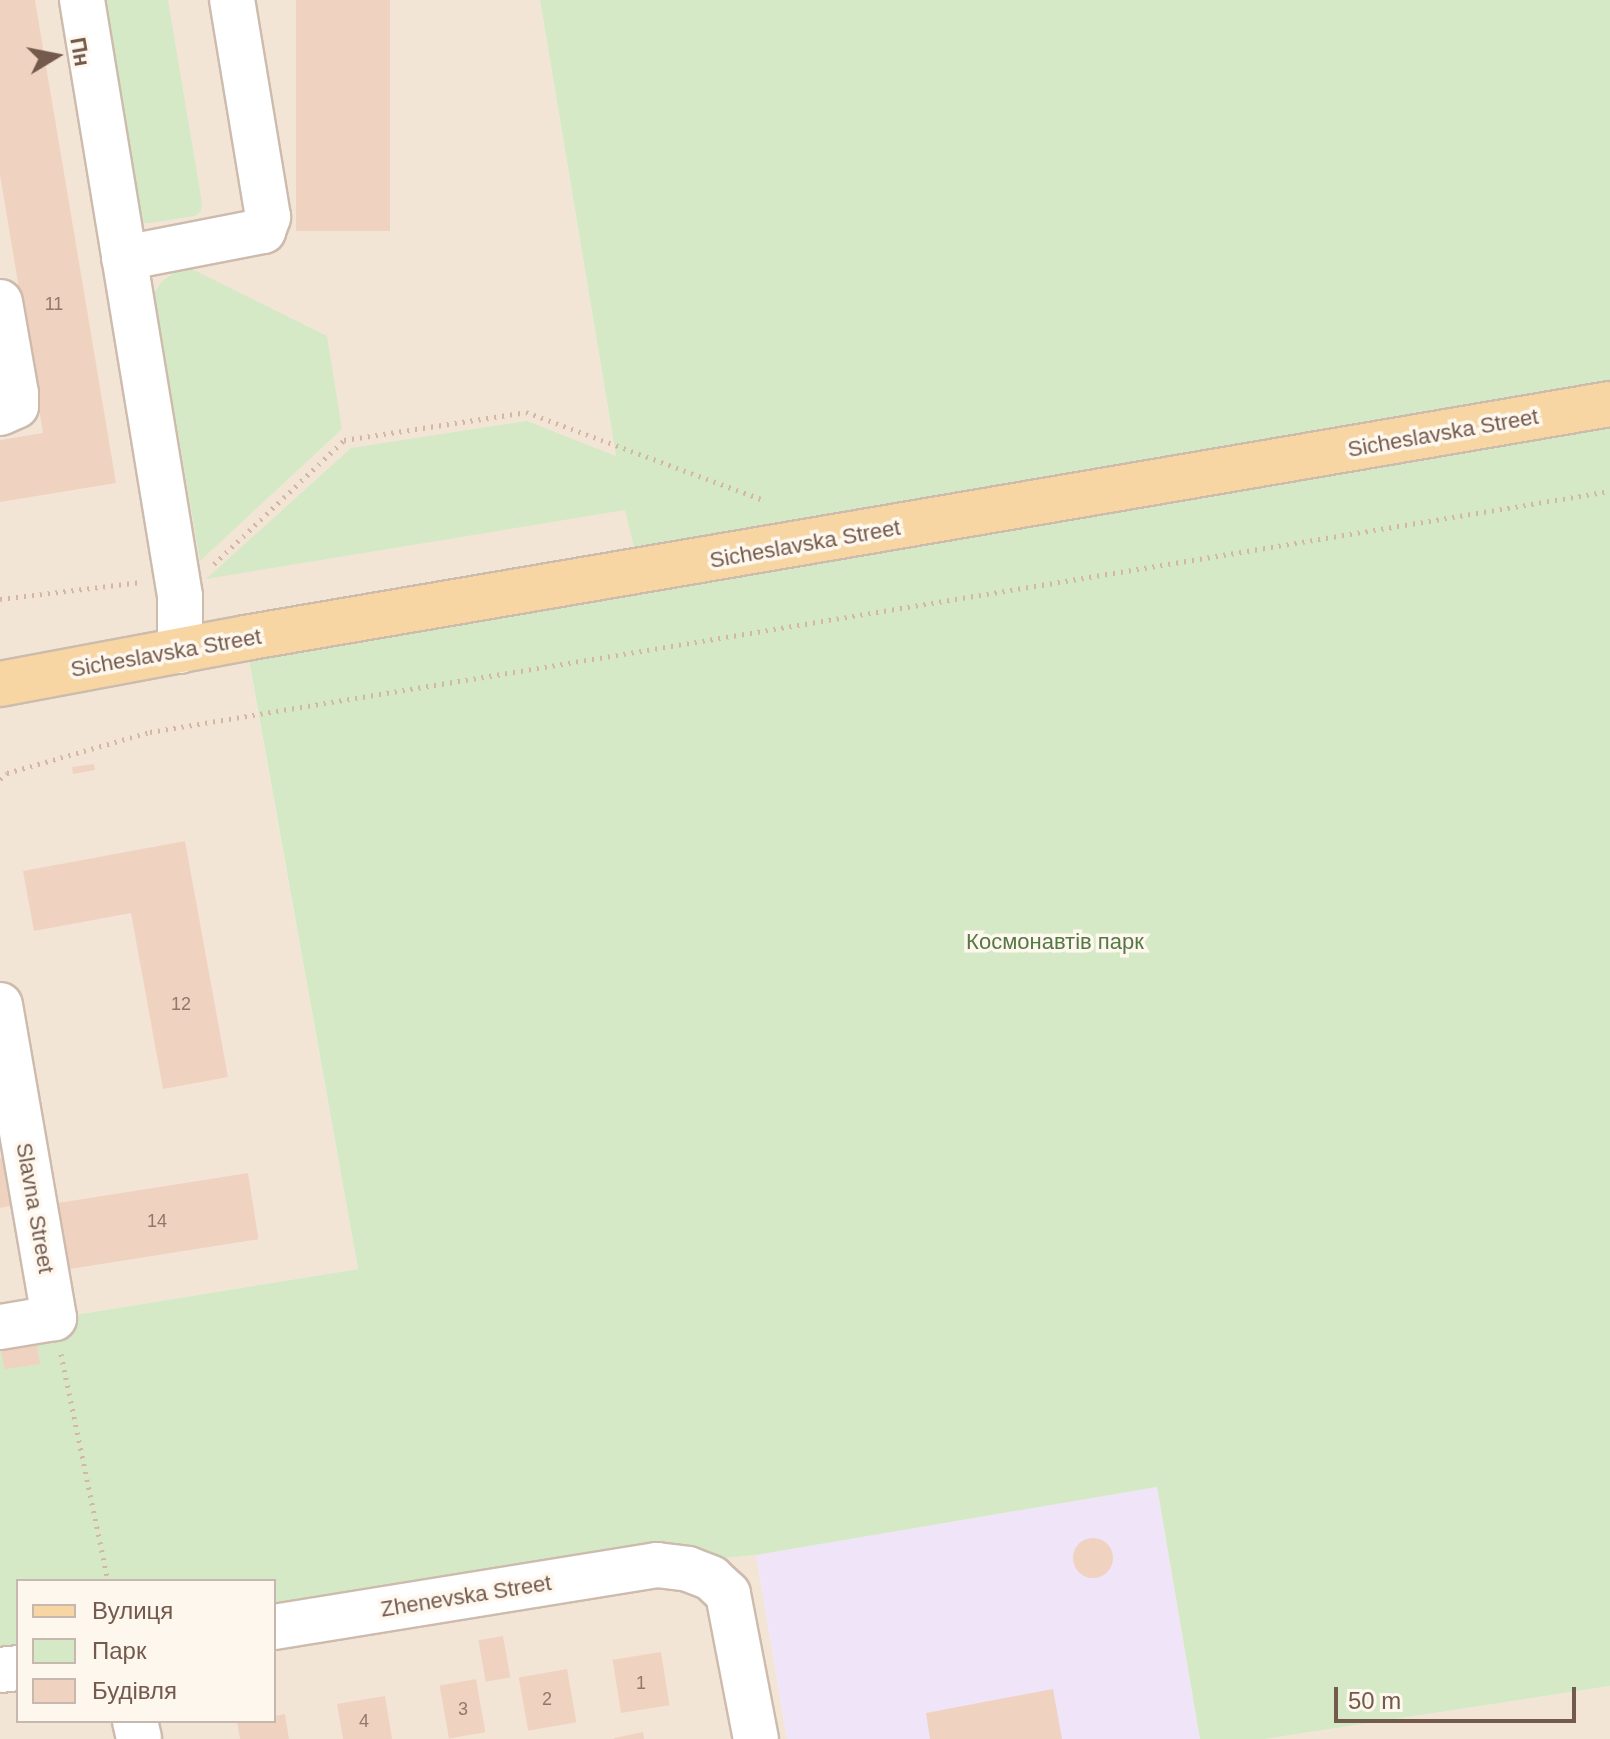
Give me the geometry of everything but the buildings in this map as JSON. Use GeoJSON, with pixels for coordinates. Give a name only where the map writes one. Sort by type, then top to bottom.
{"type":"FeatureCollection","features":[{"type":"Feature","properties":{"kind":"main road","name":"Sicheslavska Street"},"geometry":{"type":"LineString","coordinates":[[0,684],[1610,404]]}},
{"type":"Feature","properties":{"kind":"street"},"geometry":{"type":"LineString","coordinates":[[82,0],[180,596],[180,651]]}},
{"type":"Feature","properties":{"kind":"street"},"geometry":{"type":"LineString","coordinates":[[124,258],[263,231],[268,217],[232,0]]}},
{"type":"Feature","properties":{"kind":"street"},"geometry":{"type":"LineString","coordinates":[[0,302],[16,406],[0,413]]}},
{"type":"Feature","properties":{"kind":"street","name":"Slavna Street"},"geometry":{"type":"LineString","coordinates":[[0,1005],[8,1105],[54,1318]]}},
{"type":"Feature","properties":{"kind":"street"},"geometry":{"type":"LineString","coordinates":[[0,1327],[54,1318]]}},
{"type":"Feature","properties":{"kind":"street","name":"Zhenevska Street"},"geometry":{"type":"LineString","coordinates":[[276,1627],[657,1565],[688,1569],[711,1578],[728,1594],[756,1739]]}},
{"type":"Feature","properties":{"kind":"path"},"geometry":{"type":"LineString","coordinates":[[0,599],[154,580],[180,596],[344,440],[526,412],[761,499]]}},
{"type":"Feature","properties":{"kind":"path"},"geometry":{"type":"LineString","coordinates":[[0,779],[7,773],[150,732],[1610,491]]}},
{"type":"Feature","properties":{"kind":"path"},"geometry":{"type":"LineString","coordinates":[[54,1318],[108,1579]]}},
{"type":"Feature","properties":{"kind":"shaded area"},"geometry":{"type":"Polygon","coordinates":[[[0,0],[540,0],[623,498],[640,572],[245,639],[358,1269],[0,1327],[0,0]]]}},
{"type":"Feature","properties":{"kind":"shaded area"},"geometry":{"type":"Polygon","coordinates":[[[1157,1487],[1200,1739],[787,1739],[756,1555],[1157,1487]]]}},
{"type":"Feature","properties":{"kind":"shaded area"},"geometry":{"type":"Polygon","coordinates":[[[756,1555],[787,1739],[0,1739],[0,1670],[16,1668],[16,1723],[276,1723],[276,1627],[657,1565],[756,1555]]]}},
{"type":"Feature","properties":{"kind":"shaded area"},"geometry":{"type":"Polygon","coordinates":[[[1610,1686],[1610,1739],[1265,1739],[1610,1686]]]}},
{"type":"Feature","properties":{"kind":"green space"},"geometry":{"type":"Polygon","coordinates":[[[103,0],[168,0],[202,203],[201,211],[195,216],[142,223],[138,215],[103,0]]]}},
{"type":"Feature","properties":{"kind":"green space","name":"Космонавтів парк"},"geometry":{"type":"Polygon","coordinates":[[[540,0],[1610,0],[1610,1686],[1265,1739],[1200,1739],[1157,1487],[756,1555],[657,1565],[276,1627],[276,1579],[16,1579],[16,1668],[0,1670],[0,1327],[358,1269],[245,638],[640,572],[625,510],[206,579],[351,448],[527,421],[616,456],[540,0]]]}},
{"type":"Feature","properties":{"kind":"green space"},"geometry":{"type":"Polygon","coordinates":[[[181,268],[192,269],[327,336],[342,429],[200,561],[154,294],[162,281],[181,268]]]}}]}
